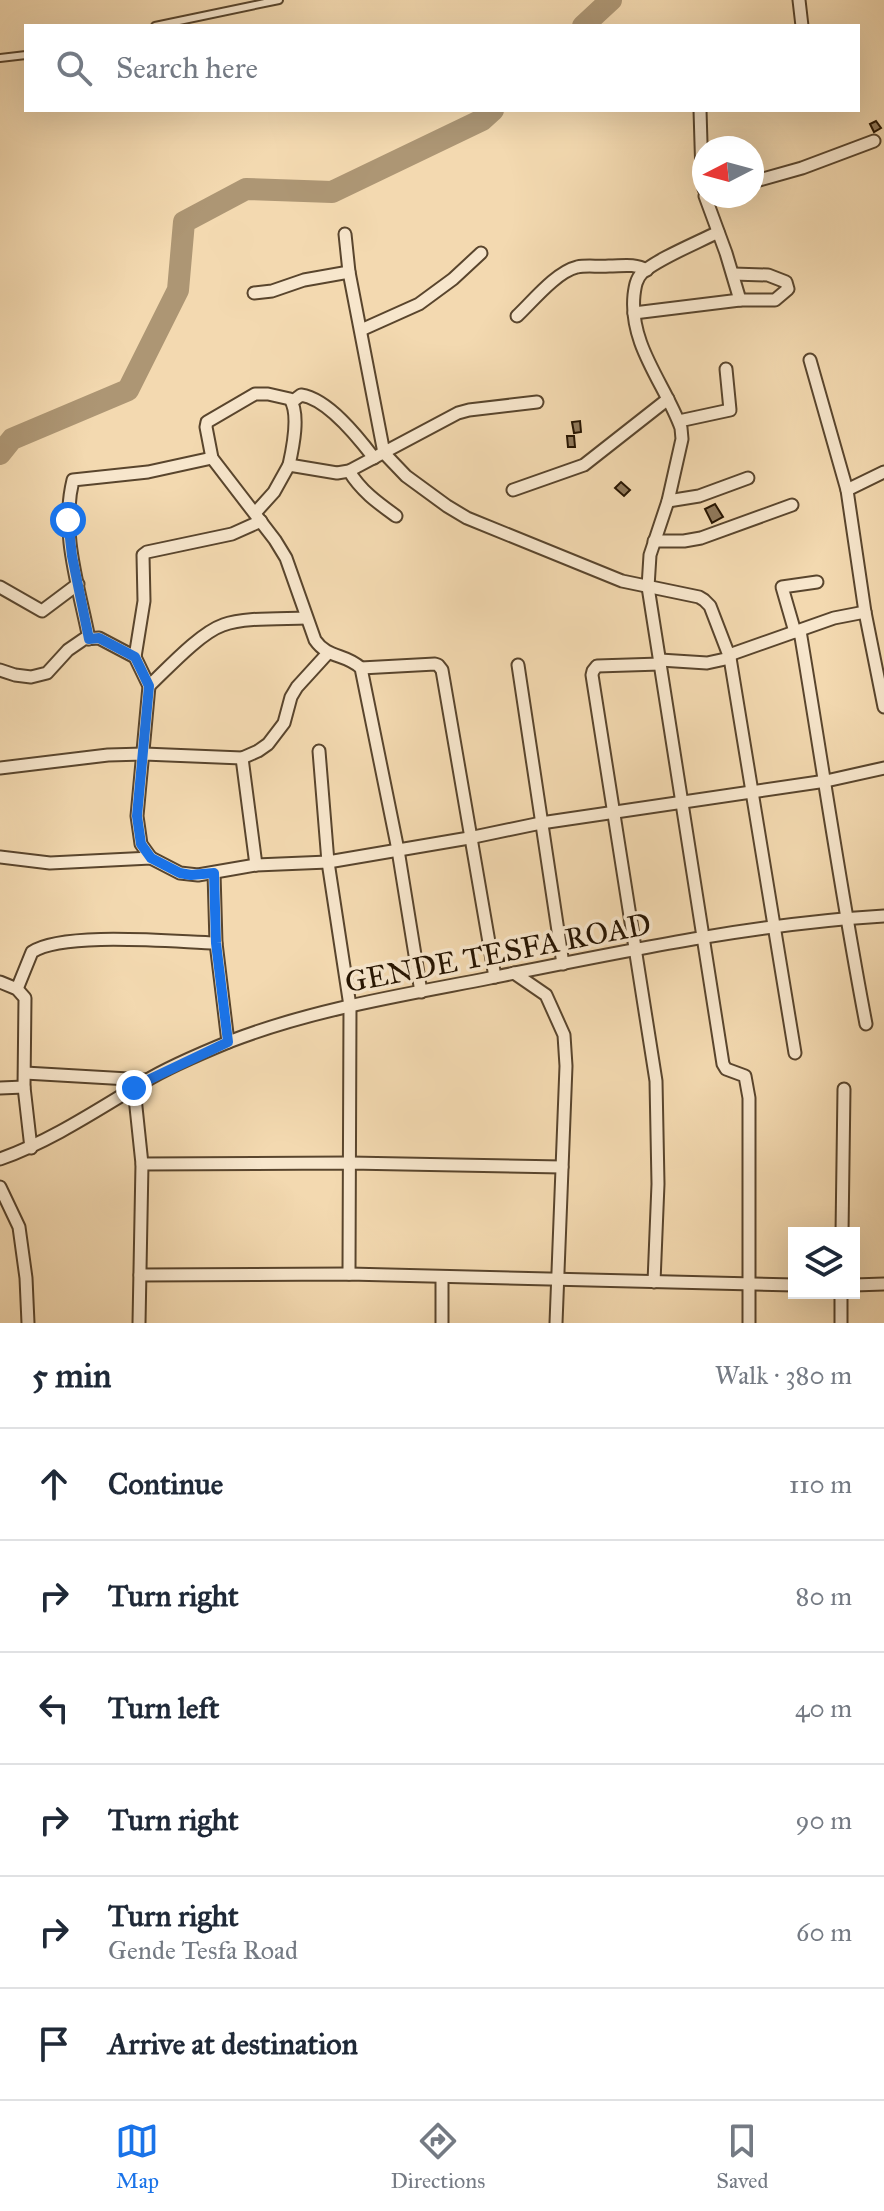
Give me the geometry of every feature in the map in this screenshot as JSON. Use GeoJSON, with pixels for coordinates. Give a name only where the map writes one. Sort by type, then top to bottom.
{"type":"FeatureCollection","features":[{"type":"Feature","properties":{"kind":"street"},"geometry":{"type":"LineString","coordinates":[[799,0],[802,24]]}},
{"type":"Feature","properties":{"kind":"street"},"geometry":{"type":"LineString","coordinates":[[700,112],[701,136]]}},
{"type":"Feature","properties":{"kind":"street"},"geometry":{"type":"LineString","coordinates":[[764,179],[874,141]]}},
{"type":"Feature","properties":{"kind":"street"},"geometry":{"type":"LineString","coordinates":[[709,208],[740,300]]}},
{"type":"Feature","properties":{"kind":"street"},"geometry":{"type":"LineString","coordinates":[[718,232],[640,274],[636,283],[634,313],[643,350],[679,421],[682,439],[668,501],[648,562],[648,587],[723,1064],[726,1069],[741,1073],[747,1082],[749,1323]]}},
{"type":"Feature","properties":{"kind":"street"},"geometry":{"type":"LineString","coordinates":[[345,234],[379,455]]}},
{"type":"Feature","properties":{"kind":"street"},"geometry":{"type":"LineString","coordinates":[[361,330],[419,304],[481,253]]}},
{"type":"Feature","properties":{"kind":"street"},"geometry":{"type":"LineString","coordinates":[[517,316],[558,277],[578,267],[629,265],[647,270]]}},
{"type":"Feature","properties":{"kind":"street"},"geometry":{"type":"LineString","coordinates":[[254,293],[349,272]]}},
{"type":"Feature","properties":{"kind":"street"},"geometry":{"type":"LineString","coordinates":[[634,313],[740,300],[775,300],[788,289],[786,282],[768,275],[733,274]]}},
{"type":"Feature","properties":{"kind":"street"},"geometry":{"type":"LineString","coordinates":[[810,360],[847,490],[865,612],[884,707]]}},
{"type":"Feature","properties":{"kind":"street"},"geometry":{"type":"LineString","coordinates":[[679,421],[730,410],[726,369]]}},
{"type":"Feature","properties":{"kind":"street"},"geometry":{"type":"LineString","coordinates":[[293,401],[255,394],[207,422],[212,458],[286,558],[315,640],[328,653],[350,659],[361,668],[398,850],[421,992]]}},
{"type":"Feature","properties":{"kind":"street"},"geometry":{"type":"LineString","coordinates":[[293,401],[301,395],[309,396],[348,424],[406,476],[467,518],[607,576],[704,600],[714,615],[730,656],[795,1053]]}},
{"type":"Feature","properties":{"kind":"street"},"geometry":{"type":"LineString","coordinates":[[513,490],[584,465],[668,399]]}},
{"type":"Feature","properties":{"kind":"street"},"geometry":{"type":"LineString","coordinates":[[293,401],[294,445],[289,465],[258,517],[232,534],[143,555],[144,601],[135,657],[149,686],[137,816],[141,844],[151,858],[180,873],[198,875],[256,865],[328,862],[541,823],[826,781],[884,768]]}},
{"type":"Feature","properties":{"kind":"street"},"geometry":{"type":"LineString","coordinates":[[289,465],[337,473],[349,471],[458,413],[537,402]]}},
{"type":"Feature","properties":{"kind":"street"},"geometry":{"type":"LineString","coordinates":[[89,639],[68,520],[73,480],[148,472],[212,458]]}},
{"type":"Feature","properties":{"kind":"street"},"geometry":{"type":"LineString","coordinates":[[349,471],[372,499],[396,516]]}},
{"type":"Feature","properties":{"kind":"street"},"geometry":{"type":"LineString","coordinates":[[847,490],[884,472]]}},
{"type":"Feature","properties":{"kind":"street"},"geometry":{"type":"LineString","coordinates":[[668,501],[699,496],[748,478]]}},
{"type":"Feature","properties":{"kind":"street"},"geometry":{"type":"LineString","coordinates":[[654,541],[701,538],[792,505]]}},
{"type":"Feature","properties":{"kind":"street"},"geometry":{"type":"LineString","coordinates":[[817,582],[782,587],[797,631],[826,781],[846,918],[866,1024]]}},
{"type":"Feature","properties":{"kind":"street"},"geometry":{"type":"LineString","coordinates":[[0,587],[42,611],[78,584]]}},
{"type":"Feature","properties":{"kind":"street"},"geometry":{"type":"LineString","coordinates":[[654,1282],[658,1184],[656,1081],[593,671],[597,666],[707,663],[834,618],[865,612]]}},
{"type":"Feature","properties":{"kind":"street"},"geometry":{"type":"LineString","coordinates":[[149,686],[196,643],[222,625],[306,618]]}},
{"type":"Feature","properties":{"kind":"street"},"geometry":{"type":"LineString","coordinates":[[0,670],[31,677],[47,673],[68,650],[84,639],[99,638],[135,657]]}},
{"type":"Feature","properties":{"kind":"street"},"geometry":{"type":"LineString","coordinates":[[0,768],[108,755],[242,758],[268,744],[284,723],[297,687],[328,653]]}},
{"type":"Feature","properties":{"kind":"street"},"geometry":{"type":"LineString","coordinates":[[361,668],[438,665],[445,686],[495,977]]}},
{"type":"Feature","properties":{"kind":"street"},"geometry":{"type":"LineString","coordinates":[[518,665],[563,964]]}},
{"type":"Feature","properties":{"kind":"street"},"geometry":{"type":"LineString","coordinates":[[319,751],[328,862],[350,1006],[349,1274]]}},
{"type":"Feature","properties":{"kind":"street"},"geometry":{"type":"LineString","coordinates":[[242,758],[256,865]]}},
{"type":"Feature","properties":{"kind":"street"},"geometry":{"type":"LineString","coordinates":[[0,857],[50,863],[151,858]]}},
{"type":"Feature","properties":{"kind":"street"},"geometry":{"type":"LineString","coordinates":[[214,873],[216,943],[228,1042]]}},
{"type":"Feature","properties":{"kind":"street","name":"GENDE TESFA ROAD"},"geometry":{"type":"LineString","coordinates":[[0,1159],[31,1148],[146,1081],[263,1029],[350,1006],[635,949],[774,927],[884,916]]}},
{"type":"Feature","properties":{"kind":"street"},"geometry":{"type":"LineString","coordinates":[[17,989],[32,952],[45,945],[76,941],[216,943]]}},
{"type":"Feature","properties":{"kind":"street"},"geometry":{"type":"LineString","coordinates":[[514,973],[546,995],[564,1035],[566,1066],[556,1323]]}},
{"type":"Feature","properties":{"kind":"street"},"geometry":{"type":"LineString","coordinates":[[0,982],[17,989],[25,998],[24,1087],[31,1148]]}},
{"type":"Feature","properties":{"kind":"street"},"geometry":{"type":"LineString","coordinates":[[25,1073],[146,1081]]}},
{"type":"Feature","properties":{"kind":"street"},"geometry":{"type":"LineString","coordinates":[[0,1088],[24,1087]]}},
{"type":"Feature","properties":{"kind":"street"},"geometry":{"type":"LineString","coordinates":[[134,1088],[142,1164],[139,1323]]}},
{"type":"Feature","properties":{"kind":"street"},"geometry":{"type":"LineString","coordinates":[[842,1227],[844,1089]]}},
{"type":"Feature","properties":{"kind":"street"},"geometry":{"type":"LineString","coordinates":[[142,1164],[350,1163],[562,1167]]}},
{"type":"Feature","properties":{"kind":"street"},"geometry":{"type":"LineString","coordinates":[[0,1187],[19,1227],[28,1323]]}},
{"type":"Feature","properties":{"kind":"street"},"geometry":{"type":"LineString","coordinates":[[140,1275],[349,1274],[788,1285]]}},
{"type":"Feature","properties":{"kind":"street"},"geometry":{"type":"LineString","coordinates":[[442,1277],[442,1323]]}},
{"type":"Feature","properties":{"kind":"street"},"geometry":{"type":"LineString","coordinates":[[860,1285],[884,1284]]}},
{"type":"Feature","properties":{"kind":"street"},"geometry":{"type":"LineString","coordinates":[[841,1299],[841,1323]]}},
{"type":"Feature","properties":{"kind":"lane"},"geometry":{"type":"LineString","coordinates":[[165,24],[279,0]]}},
{"type":"Feature","properties":{"kind":"lane"},"geometry":{"type":"LineString","coordinates":[[0,58],[24,55]]}},
{"type":"Feature","properties":{"kind":"building"},"geometry":{"type":"Polygon","coordinates":[[[876,121],[881,128],[874,132],[870,124],[876,121]]]}},
{"type":"Feature","properties":{"kind":"building"},"geometry":{"type":"Polygon","coordinates":[[[580,421],[581,432],[574,433],[572,422],[580,421]]]}},
{"type":"Feature","properties":{"kind":"building"},"geometry":{"type":"Polygon","coordinates":[[[567,436],[574,436],[575,447],[568,447],[567,436]]]}},
{"type":"Feature","properties":{"kind":"building"},"geometry":{"type":"Polygon","coordinates":[[[621,482],[630,490],[624,496],[615,488],[621,482]]]}},
{"type":"Feature","properties":{"kind":"building"},"geometry":{"type":"Polygon","coordinates":[[[715,504],[723,517],[712,523],[705,509],[715,504]]]}},
{"type":"Feature","properties":{"kind":"waterway"},"geometry":{"type":"LineString","coordinates":[[585,24],[611,0]]}},
{"type":"Feature","properties":{"kind":"waterway"},"geometry":{"type":"LineString","coordinates":[[0,454],[12,439],[128,390],[178,290],[184,222],[246,189],[332,192],[482,120],[491,112]]}},
{"type":"Feature","properties":{"kind":"route"},"geometry":{"type":"LineString","coordinates":[[68,520],[89,639],[99,638],[110,642],[135,657],[149,686],[137,816],[141,844],[151,858],[180,873],[214,873],[216,943],[228,1042],[134,1088]]}}]}
